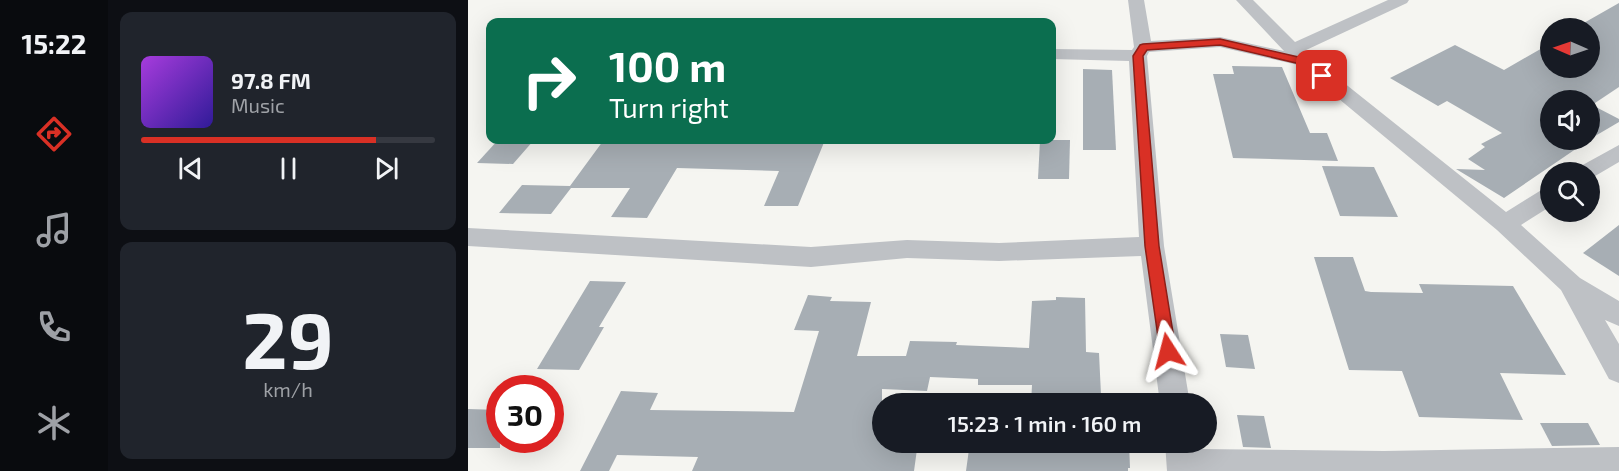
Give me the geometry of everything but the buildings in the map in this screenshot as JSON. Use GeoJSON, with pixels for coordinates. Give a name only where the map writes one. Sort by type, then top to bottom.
{"type":"FeatureCollection","features":[{"type":"Feature","properties":{"kind":"street"},"geometry":{"type":"LineString","coordinates":[[1136,0],[1152,246],[1173,393]]}},
{"type":"Feature","properties":{"kind":"street"},"geometry":{"type":"LineString","coordinates":[[1244,0],[1298,56],[1505,224],[1570,283],[1619,315]]}},
{"type":"Feature","properties":{"kind":"street"},"geometry":{"type":"LineString","coordinates":[[1056,54],[1141,51],[1220,42],[1298,56],[1401,0]]}},
{"type":"Feature","properties":{"kind":"street"},"geometry":{"type":"LineString","coordinates":[[1600,164],[1619,152]]}},
{"type":"Feature","properties":{"kind":"street"},"geometry":{"type":"LineString","coordinates":[[1505,224],[1540,202]]}},
{"type":"Feature","properties":{"kind":"street"},"geometry":{"type":"LineString","coordinates":[[468,237],[812,257],[907,249],[999,252],[1152,246]]}},
{"type":"Feature","properties":{"kind":"street"},"geometry":{"type":"LineString","coordinates":[[1570,283],[1619,370]]}},
{"type":"Feature","properties":{"kind":"street"},"geometry":{"type":"LineString","coordinates":[[1182,459],[1384,467],[1619,463]]}},
{"type":"Feature","properties":{"kind":"route"},"geometry":{"type":"LineString","coordinates":[[1168,351],[1152,246],[1138,56],[1143,47],[1220,42],[1304,62],[1322,76]]}}]}
